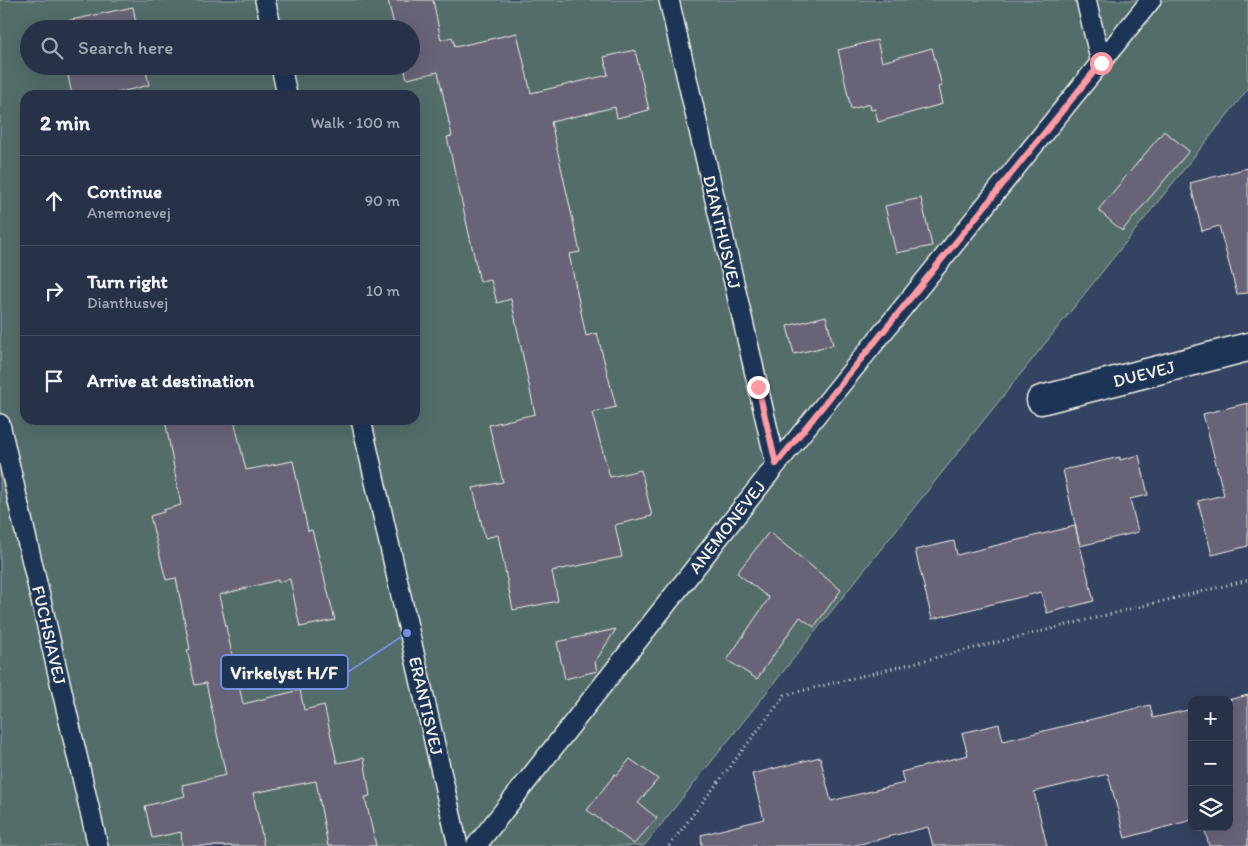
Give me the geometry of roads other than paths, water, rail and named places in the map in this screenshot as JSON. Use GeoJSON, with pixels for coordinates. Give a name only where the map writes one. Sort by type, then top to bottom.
{"type":"FeatureCollection","features":[{"type":"Feature","properties":{"kind":"street","name":"DUEVEJ"},"geometry":{"type":"LineString","coordinates":[[1041,400],[1248,347]]}},
{"type":"Feature","properties":{"kind":"lane"},"geometry":{"type":"LineString","coordinates":[[265,0],[270,20]]}},
{"type":"Feature","properties":{"kind":"lane","name":"DIANTHUSVEJ"},"geometry":{"type":"LineString","coordinates":[[669,0],[776,464]]}},
{"type":"Feature","properties":{"kind":"lane"},"geometry":{"type":"LineString","coordinates":[[1086,0],[1101,63]]}},
{"type":"Feature","properties":{"kind":"lane","name":"ANEMONEVEJ"},"geometry":{"type":"LineString","coordinates":[[476,846],[776,464],[1151,0]]}},
{"type":"Feature","properties":{"kind":"lane"},"geometry":{"type":"LineString","coordinates":[[282,75],[286,90]]}},
{"type":"Feature","properties":{"kind":"lane","name":"FUCHSIAVEJ"},"geometry":{"type":"LineString","coordinates":[[0,424],[98,846]]}},
{"type":"Feature","properties":{"kind":"lane","name":"ERANTISVEJ"},"geometry":{"type":"LineString","coordinates":[[362,425],[458,846]]}},
{"type":"Feature","properties":{"kind":"place","name":"Virkelyst H/F"},"geometry":{"type":"Point","coordinates":[407,633]}}]}
